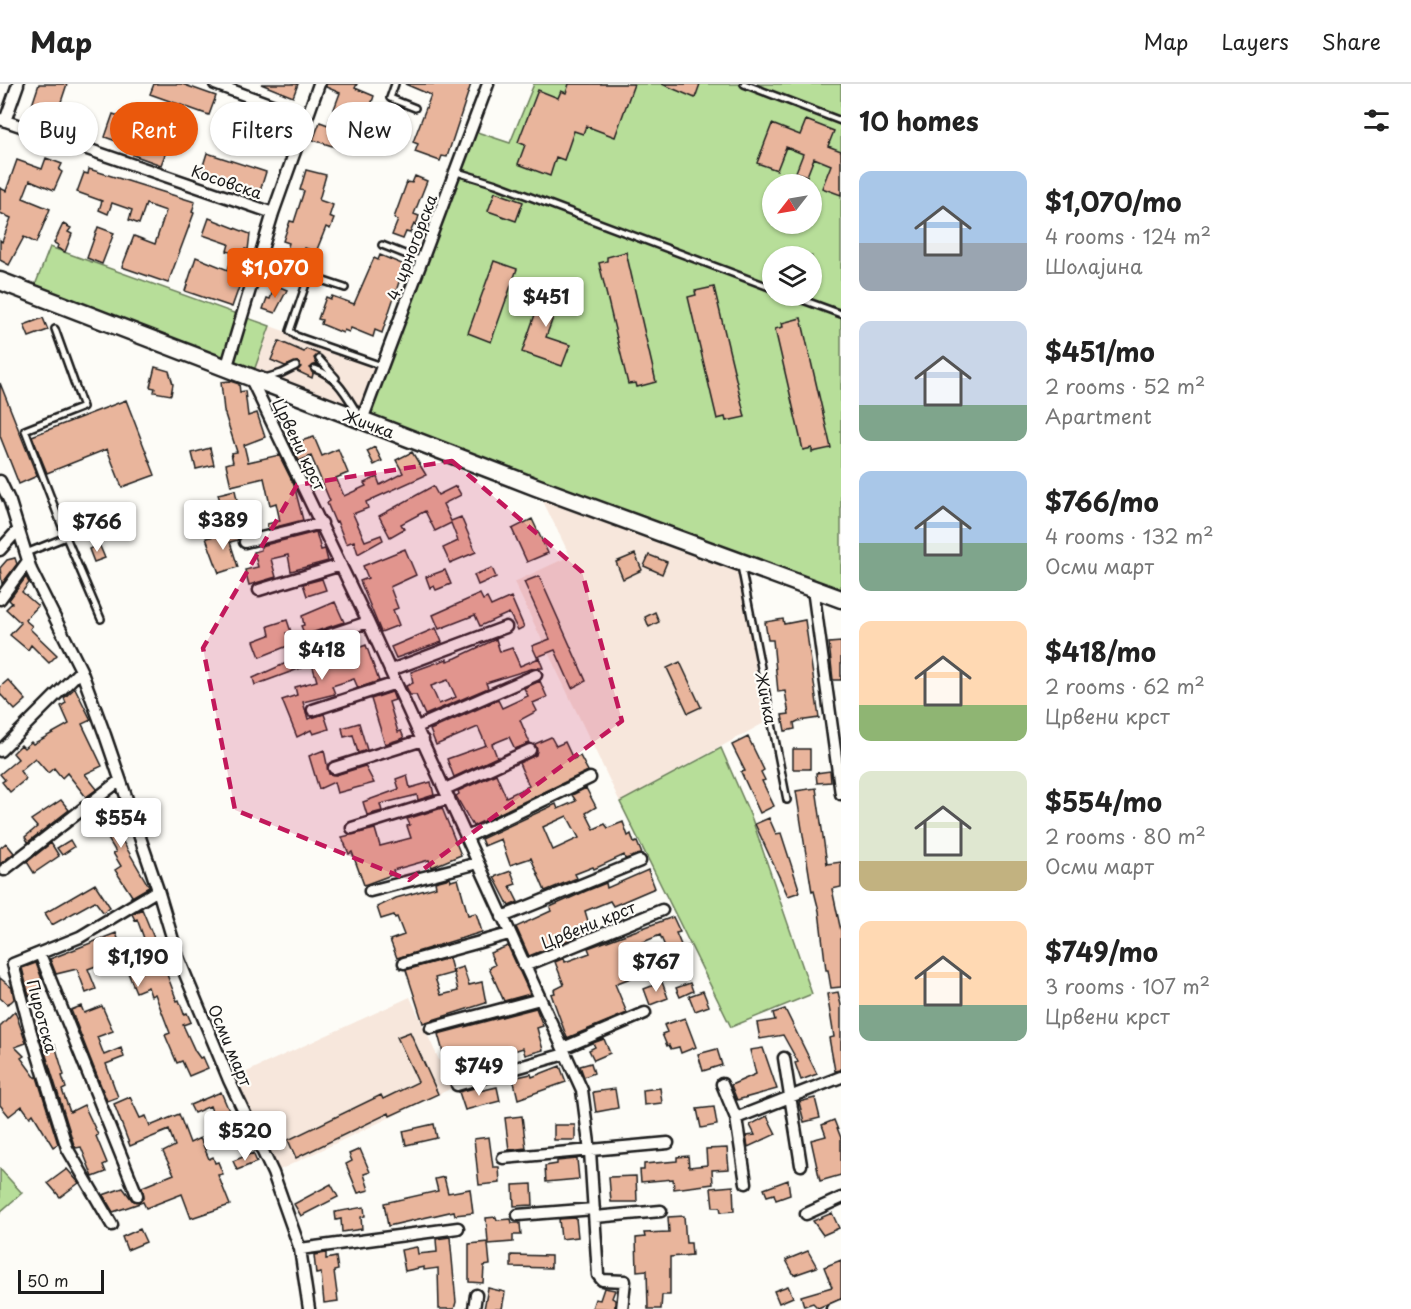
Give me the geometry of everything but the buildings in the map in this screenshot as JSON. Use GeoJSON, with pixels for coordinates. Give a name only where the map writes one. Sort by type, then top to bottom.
{"type":"FeatureCollection","features":[{"type":"Feature","properties":{"kind":"main road","name":"Жичка"},"geometry":{"type":"LineString","coordinates":[[0,281],[251,379],[841,599]]}},
{"type":"Feature","properties":{"kind":"street"},"geometry":{"type":"LineString","coordinates":[[2,120],[18,84]]}},
{"type":"Feature","properties":{"kind":"street"},"geometry":{"type":"LineString","coordinates":[[215,84],[263,102]]}},
{"type":"Feature","properties":{"kind":"street"},"geometry":{"type":"LineString","coordinates":[[312,102],[319,84]]}},
{"type":"Feature","properties":{"kind":"street","name":"4. црногорска"},"geometry":{"type":"LineString","coordinates":[[362,420],[488,84]]}},
{"type":"Feature","properties":{"kind":"street","name":"Косовска"},"geometry":{"type":"LineString","coordinates":[[2,120],[273,213]]}},
{"type":"Feature","properties":{"kind":"street"},"geometry":{"type":"LineString","coordinates":[[226,369],[273,213],[293,156]]}},
{"type":"Feature","properties":{"kind":"street","name":"Црвени крст"},"geometry":{"type":"LineString","coordinates":[[251,379],[391,670],[509,934],[582,1090],[590,1151],[598,1275],[602,1280],[625,1281],[622,1309]]}},
{"type":"Feature","properties":{"kind":"street","name":"Осми март"},"geometry":{"type":"LineString","coordinates":[[0,481],[10,502],[26,557],[46,605],[81,670],[158,890],[178,957],[229,1080],[273,1173],[300,1249],[309,1309]]}},
{"type":"Feature","properties":{"kind":"street"},"geometry":{"type":"LineString","coordinates":[[245,542],[322,523]]}},
{"type":"Feature","properties":{"kind":"street"},"geometry":{"type":"LineString","coordinates":[[0,550],[18,530]]}},
{"type":"Feature","properties":{"kind":"street"},"geometry":{"type":"LineString","coordinates":[[0,599],[26,557]]}},
{"type":"Feature","properties":{"kind":"street"},"geometry":{"type":"LineString","coordinates":[[259,590],[342,565]]}},
{"type":"Feature","properties":{"kind":"street"},"geometry":{"type":"LineString","coordinates":[[813,589],[841,794]]}},
{"type":"Feature","properties":{"kind":"street"},"geometry":{"type":"LineString","coordinates":[[302,644],[368,622]]}},
{"type":"Feature","properties":{"kind":"street"},"geometry":{"type":"LineString","coordinates":[[391,670],[506,627]]}},
{"type":"Feature","properties":{"kind":"street"},"geometry":{"type":"LineString","coordinates":[[0,751],[81,670]]}},
{"type":"Feature","properties":{"kind":"street"},"geometry":{"type":"LineString","coordinates":[[417,727],[536,675]]}},
{"type":"Feature","properties":{"kind":"street"},"geometry":{"type":"LineString","coordinates":[[313,710],[396,683]]}},
{"type":"Feature","properties":{"kind":"street"},"geometry":{"type":"LineString","coordinates":[[334,768],[423,740]]}},
{"type":"Feature","properties":{"kind":"street"},"geometry":{"type":"LineString","coordinates":[[352,828],[447,794],[530,750]]}},
{"type":"Feature","properties":{"kind":"street"},"geometry":{"type":"LineString","coordinates":[[467,837],[590,778]]}},
{"type":"Feature","properties":{"kind":"street"},"geometry":{"type":"LineString","coordinates":[[4,870],[119,781]]}},
{"type":"Feature","properties":{"kind":"street"},"geometry":{"type":"LineString","coordinates":[[502,917],[640,861]]}},
{"type":"Feature","properties":{"kind":"street"},"geometry":{"type":"LineString","coordinates":[[370,891],[478,863]]}},
{"type":"Feature","properties":{"kind":"street","name":"Пиротска"},"geometry":{"type":"LineString","coordinates":[[112,1225],[67,1148],[31,1032],[14,964],[81,938],[158,890]]}},
{"type":"Feature","properties":{"kind":"street","name":"Црвени крст"},"geometry":{"type":"LineString","coordinates":[[524,966],[662,910]]}},
{"type":"Feature","properties":{"kind":"street"},"geometry":{"type":"LineString","coordinates":[[404,963],[509,934]]}},
{"type":"Feature","properties":{"kind":"street"},"geometry":{"type":"LineString","coordinates":[[40,954],[137,1196]]}},
{"type":"Feature","properties":{"kind":"street"},"geometry":{"type":"LineString","coordinates":[[431,1028],[540,999]]}},
{"type":"Feature","properties":{"kind":"street"},"geometry":{"type":"LineString","coordinates":[[457,1085],[564,1051],[645,1013]]}},
{"type":"Feature","properties":{"kind":"street"},"geometry":{"type":"LineString","coordinates":[[784,1058],[801,1165]]}},
{"type":"Feature","properties":{"kind":"street"},"geometry":{"type":"LineString","coordinates":[[736,1118],[841,1077]]}},
{"type":"Feature","properties":{"kind":"street"},"geometry":{"type":"LineString","coordinates":[[722,1084],[736,1118],[746,1183]]}},
{"type":"Feature","properties":{"kind":"street"},"geometry":{"type":"LineString","coordinates":[[502,1158],[668,1143]]}},
{"type":"Feature","properties":{"kind":"street"},"geometry":{"type":"LineString","coordinates":[[806,1214],[841,1198]]}},
{"type":"Feature","properties":{"kind":"street"},"geometry":{"type":"LineString","coordinates":[[518,1215],[661,1211]]}},
{"type":"Feature","properties":{"kind":"street"},"geometry":{"type":"LineString","coordinates":[[300,1249],[458,1228]]}},
{"type":"Feature","properties":{"kind":"street"},"geometry":{"type":"LineString","coordinates":[[474,1309],[476,1295]]}},
{"type":"Feature","properties":{"kind":"street"},"geometry":{"type":"LineString","coordinates":[[832,1309],[841,1305]]}},
{"type":"Feature","properties":{"kind":"lane"},"geometry":{"type":"LineString","coordinates":[[395,84],[390,98],[415,108]]}},
{"type":"Feature","properties":{"kind":"lane"},"geometry":{"type":"LineString","coordinates":[[744,84],[841,121]]}},
{"type":"Feature","properties":{"kind":"lane"},"geometry":{"type":"LineString","coordinates":[[456,172],[507,188],[762,284]]}},
{"type":"Feature","properties":{"kind":"lane"},"geometry":{"type":"LineString","coordinates":[[382,245],[422,261]]}},
{"type":"Feature","properties":{"kind":"lane"},"geometry":{"type":"LineString","coordinates":[[345,288],[315,278],[307,281],[290,331],[296,336],[382,366]]}},
{"type":"Feature","properties":{"kind":"lane"},"geometry":{"type":"LineString","coordinates":[[819,306],[841,314]]}},
{"type":"Feature","properties":{"kind":"lane"},"geometry":{"type":"LineString","coordinates":[[56,329],[84,407],[25,430],[66,537],[101,619]]}},
{"type":"Feature","properties":{"kind":"lane"},"geometry":{"type":"LineString","coordinates":[[320,359],[325,362],[362,420]]}},
{"type":"Feature","properties":{"kind":"lane"},"geometry":{"type":"LineString","coordinates":[[251,379],[287,371],[294,365]]}},
{"type":"Feature","properties":{"kind":"lane"},"geometry":{"type":"LineString","coordinates":[[315,369],[340,385]]}},
{"type":"Feature","properties":{"kind":"lane"},"geometry":{"type":"LineString","coordinates":[[26,557],[66,537]]}},
{"type":"Feature","properties":{"kind":"lane","name":"Жичка"},"geometry":{"type":"LineString","coordinates":[[740,561],[787,800]]}},
{"type":"Feature","properties":{"kind":"highlighted area"},"geometry":{"type":"Polygon","coordinates":[[[452,461],[582,572],[622,721],[409,880],[235,810],[203,648],[297,485],[452,461]]]}},
{"type":"Feature","properties":{"kind":"shaded area"},"geometry":{"type":"Polygon","coordinates":[[[270,326],[382,366],[362,420],[251,379],[270,326]]]}},
{"type":"Feature","properties":{"kind":"shaded area"},"geometry":{"type":"Polygon","coordinates":[[[536,487],[740,561],[764,723],[620,802],[514,582],[570,556],[536,487]]]}},
{"type":"Feature","properties":{"kind":"shaded area"},"geometry":{"type":"Polygon","coordinates":[[[410,997],[452,1088],[273,1173],[229,1080],[410,997]]]}},
{"type":"Feature","properties":{"kind":"green space"},"geometry":{"type":"Polygon","coordinates":[[[534,84],[841,84],[841,599],[362,420],[471,130],[510,143],[534,84]]]}},
{"type":"Feature","properties":{"kind":"green space"},"geometry":{"type":"Polygon","coordinates":[[[50,247],[270,326],[251,379],[32,293],[50,247]]]}},
{"type":"Feature","properties":{"kind":"green space"},"geometry":{"type":"Polygon","coordinates":[[[721,748],[752,819],[812,994],[731,1027],[620,802],[721,748]]]}},
{"type":"Feature","properties":{"kind":"green space"},"geometry":{"type":"Polygon","coordinates":[[[0,1169],[22,1193],[0,1212],[0,1169]]]}}]}
